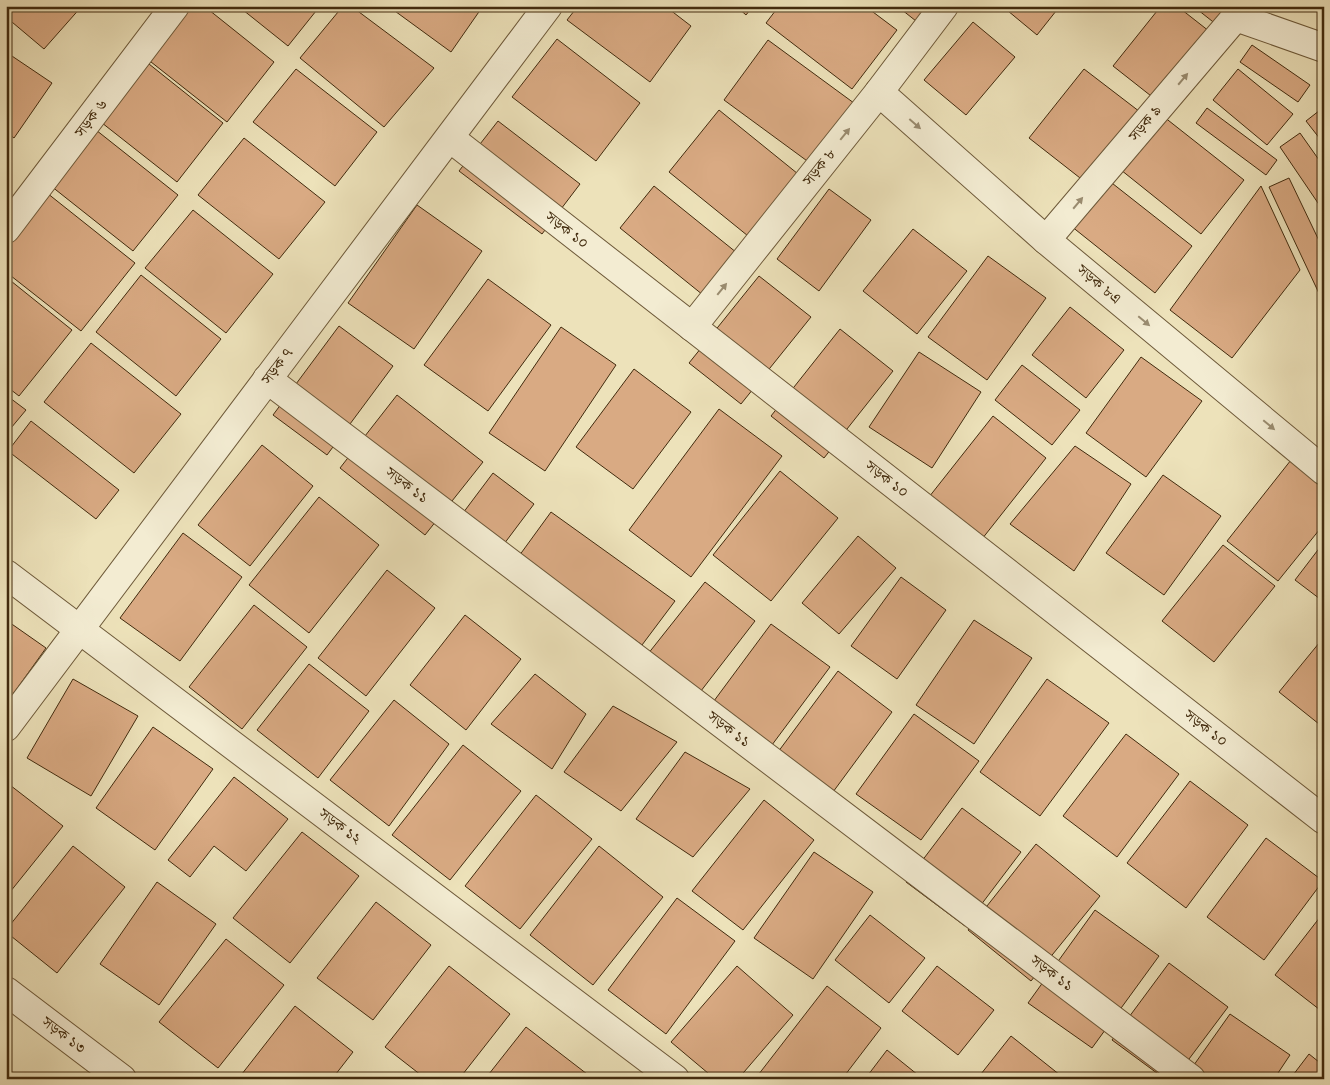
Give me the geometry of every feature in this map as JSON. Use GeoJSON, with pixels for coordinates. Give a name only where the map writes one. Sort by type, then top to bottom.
{"type":"FeatureCollection","features":[{"type":"Feature","properties":{"kind":"street","name":"সড়ক ৬"},"geometry":{"type":"LineString","coordinates":[[6,229],[175,6]]}},
{"type":"Feature","properties":{"kind":"street","name":"সড়ক ৭"},"geometry":{"type":"LineString","coordinates":[[6,727],[548,6]]}},
{"type":"Feature","properties":{"kind":"street","name":"সড়ক ৮"},"geometry":{"type":"LineString","coordinates":[[692,327],[879,92],[944,6]]}},
{"type":"Feature","properties":{"kind":"street"},"geometry":{"type":"LineString","coordinates":[[1240,11],[1324,48]]}},
{"type":"Feature","properties":{"kind":"street","name":"সড়ক ৯"},"geometry":{"type":"LineString","coordinates":[[1046,240],[1240,11]]}},
{"type":"Feature","properties":{"kind":"street","name":"সড়ক ৮এ"},"geometry":{"type":"LineString","coordinates":[[879,92],[1046,240],[1324,471]]}},
{"type":"Feature","properties":{"kind":"street","name":"সড়ক ১০"},"geometry":{"type":"LineString","coordinates":[[450,138],[1324,820]]}},
{"type":"Feature","properties":{"kind":"street","name":"সড়ক ১১"},"geometry":{"type":"LineString","coordinates":[[268,379],[1191,1079]]}},
{"type":"Feature","properties":{"kind":"street","name":"সড়ক ১২"},"geometry":{"type":"LineString","coordinates":[[6,574],[675,1079]]}},
{"type":"Feature","properties":{"kind":"street","name":"সড়ক ১৩"},"geometry":{"type":"LineString","coordinates":[[6,991],[122,1079]]}},
{"type":"Feature","properties":{"kind":"building"},"geometry":{"type":"Polygon","coordinates":[[[6,6],[82,6],[44,49],[6,17],[6,6]]]}},
{"type":"Feature","properties":{"kind":"building"},"geometry":{"type":"Polygon","coordinates":[[[187,6],[204,6],[274,62],[227,122],[146,58],[187,6]]]}},
{"type":"Feature","properties":{"kind":"building"},"geometry":{"type":"Polygon","coordinates":[[[238,6],[320,6],[288,46],[238,6]]]}},
{"type":"Feature","properties":{"kind":"building"},"geometry":{"type":"Polygon","coordinates":[[[343,6],[351,6],[434,68],[384,127],[300,58],[343,6]]]}},
{"type":"Feature","properties":{"kind":"building"},"geometry":{"type":"Polygon","coordinates":[[[388,6],[483,6],[451,52],[388,6]]]}},
{"type":"Feature","properties":{"kind":"building"},"geometry":{"type":"Polygon","coordinates":[[[578,6],[665,6],[691,26],[650,82],[567,20],[578,6]]]}},
{"type":"Feature","properties":{"kind":"building"},"geometry":{"type":"Polygon","coordinates":[[[736,6],[753,6],[746,15],[736,6]]]}},
{"type":"Feature","properties":{"kind":"building"},"geometry":{"type":"Polygon","coordinates":[[[779,6],[865,6],[897,30],[852,89],[766,23],[779,6]]]}},
{"type":"Feature","properties":{"kind":"building"},"geometry":{"type":"Polygon","coordinates":[[[897,6],[928,6],[916,21],[897,6]]]}},
{"type":"Feature","properties":{"kind":"building"},"geometry":{"type":"Polygon","coordinates":[[[1002,6],[1060,6],[1037,35],[1002,6]]]}},
{"type":"Feature","properties":{"kind":"building"},"geometry":{"type":"Polygon","coordinates":[[[1161,6],[1177,6],[1214,35],[1160,103],[1113,66],[1161,6]]]}},
{"type":"Feature","properties":{"kind":"building"},"geometry":{"type":"Polygon","coordinates":[[[1193,6],[1232,6],[1217,25],[1193,6]]]}},
{"type":"Feature","properties":{"kind":"building"},"geometry":{"type":"Polygon","coordinates":[[[973,22],[1015,57],[966,115],[924,80],[973,22]]]}},
{"type":"Feature","properties":{"kind":"building"},"geometry":{"type":"Polygon","coordinates":[[[557,39],[640,103],[596,161],[512,97],[557,39]]]}},
{"type":"Feature","properties":{"kind":"building"},"geometry":{"type":"Polygon","coordinates":[[[768,40],[858,106],[814,166],[724,100],[768,40]]]}},
{"type":"Feature","properties":{"kind":"building"},"geometry":{"type":"Polygon","coordinates":[[[1252,45],[1310,85],[1298,102],[1240,62],[1252,45]]]}},
{"type":"Feature","properties":{"kind":"building"},"geometry":{"type":"Polygon","coordinates":[[[6,52],[52,83],[14,138],[6,132],[6,52]]]}},
{"type":"Feature","properties":{"kind":"building"},"geometry":{"type":"Polygon","coordinates":[[[144,60],[223,123],[177,182],[97,119],[144,60]]]}},
{"type":"Feature","properties":{"kind":"building"},"geometry":{"type":"Polygon","coordinates":[[[296,69],[377,132],[335,186],[253,122],[296,69]]]}},
{"type":"Feature","properties":{"kind":"building"},"geometry":{"type":"Polygon","coordinates":[[[1084,69],[1144,115],[1089,185],[1029,138],[1084,69]]]}},
{"type":"Feature","properties":{"kind":"building"},"geometry":{"type":"Polygon","coordinates":[[[1238,69],[1293,114],[1267,145],[1213,100],[1238,69]]]}},
{"type":"Feature","properties":{"kind":"building"},"geometry":{"type":"Polygon","coordinates":[[[1324,107],[1324,144],[1306,121],[1324,107]]]}},
{"type":"Feature","properties":{"kind":"building"},"geometry":{"type":"Polygon","coordinates":[[[1207,108],[1277,160],[1266,175],[1196,123],[1207,108]]]}},
{"type":"Feature","properties":{"kind":"building"},"geometry":{"type":"Polygon","coordinates":[[[719,110],[803,178],[753,240],[669,172],[719,110]]]}},
{"type":"Feature","properties":{"kind":"building"},"geometry":{"type":"Polygon","coordinates":[[[1159,113],[1244,180],[1201,234],[1116,166],[1159,113]]]}},
{"type":"Feature","properties":{"kind":"building"},"geometry":{"type":"Polygon","coordinates":[[[498,121],[580,184],[542,234],[459,171],[498,121]]]}},
{"type":"Feature","properties":{"kind":"building"},"geometry":{"type":"Polygon","coordinates":[[[96,130],[178,195],[133,251],[51,186],[96,130]]]}},
{"type":"Feature","properties":{"kind":"building"},"geometry":{"type":"Polygon","coordinates":[[[1300,133],[1324,167],[1324,204],[1320,206],[1280,147],[1300,133]]]}},
{"type":"Feature","properties":{"kind":"building"},"geometry":{"type":"Polygon","coordinates":[[[244,138],[325,202],[279,259],[198,195],[244,138]]]}},
{"type":"Feature","properties":{"kind":"building"},"geometry":{"type":"Polygon","coordinates":[[[1103,176],[1192,246],[1155,293],[1066,222],[1103,176]]]}},
{"type":"Feature","properties":{"kind":"building"},"geometry":{"type":"Polygon","coordinates":[[[1289,178],[1324,251],[1324,304],[1269,187],[1289,178]]]}},
{"type":"Feature","properties":{"kind":"building"},"geometry":{"type":"Polygon","coordinates":[[[654,186],[742,257],[708,299],[620,228],[654,186]]]}},
{"type":"Feature","properties":{"kind":"building"},"geometry":{"type":"Polygon","coordinates":[[[1261,186],[1300,270],[1232,358],[1170,310],[1261,186]]]}},
{"type":"Feature","properties":{"kind":"building"},"geometry":{"type":"Polygon","coordinates":[[[829,189],[871,220],[819,291],[777,259],[829,189]]]}},
{"type":"Feature","properties":{"kind":"building"},"geometry":{"type":"Polygon","coordinates":[[[47,193],[135,263],[81,331],[6,272],[6,244],[47,193]]]}},
{"type":"Feature","properties":{"kind":"building"},"geometry":{"type":"Polygon","coordinates":[[[417,205],[482,251],[414,349],[348,303],[417,205]]]}},
{"type":"Feature","properties":{"kind":"building"},"geometry":{"type":"Polygon","coordinates":[[[193,210],[273,274],[226,333],[145,268],[193,210]]]}},
{"type":"Feature","properties":{"kind":"building"},"geometry":{"type":"Polygon","coordinates":[[[913,229],[967,271],[917,334],[863,291],[913,229]]]}},
{"type":"Feature","properties":{"kind":"building"},"geometry":{"type":"Polygon","coordinates":[[[988,256],[1046,298],[987,380],[928,337],[988,256]]]}},
{"type":"Feature","properties":{"kind":"building"},"geometry":{"type":"Polygon","coordinates":[[[141,275],[221,339],[176,396],[96,332],[141,275]]]}},
{"type":"Feature","properties":{"kind":"building"},"geometry":{"type":"Polygon","coordinates":[[[759,276],[811,317],[741,404],[689,363],[759,276]]]}},
{"type":"Feature","properties":{"kind":"building"},"geometry":{"type":"Polygon","coordinates":[[[6,277],[72,330],[19,396],[6,386],[6,277]]]}},
{"type":"Feature","properties":{"kind":"building"},"geometry":{"type":"Polygon","coordinates":[[[488,279],[551,325],[488,411],[424,365],[488,279]]]}},
{"type":"Feature","properties":{"kind":"building"},"geometry":{"type":"Polygon","coordinates":[[[1070,307],[1124,350],[1086,398],[1032,355],[1070,307]]]}},
{"type":"Feature","properties":{"kind":"building"},"geometry":{"type":"Polygon","coordinates":[[[339,326],[393,366],[327,455],[273,415],[339,326]]]}},
{"type":"Feature","properties":{"kind":"building"},"geometry":{"type":"Polygon","coordinates":[[[561,327],[616,365],[545,471],[489,433],[561,327]]]}},
{"type":"Feature","properties":{"kind":"building"},"geometry":{"type":"Polygon","coordinates":[[[840,329],[893,371],[824,458],[771,416],[840,329]]]}},
{"type":"Feature","properties":{"kind":"building"},"geometry":{"type":"Polygon","coordinates":[[[91,343],[181,414],[134,473],[44,402],[91,343]]]}},
{"type":"Feature","properties":{"kind":"building"},"geometry":{"type":"Polygon","coordinates":[[[919,352],[981,392],[932,468],[869,427],[919,352]]]}},
{"type":"Feature","properties":{"kind":"building"},"geometry":{"type":"Polygon","coordinates":[[[1141,357],[1202,401],[1146,477],[1086,433],[1141,357]]]}},
{"type":"Feature","properties":{"kind":"building"},"geometry":{"type":"Polygon","coordinates":[[[1022,365],[1080,410],[1052,445],[995,400],[1022,365]]]}},
{"type":"Feature","properties":{"kind":"building"},"geometry":{"type":"Polygon","coordinates":[[[634,369],[691,412],[633,489],[576,447],[634,369]]]}},
{"type":"Feature","properties":{"kind":"building"},"geometry":{"type":"Polygon","coordinates":[[[6,395],[26,410],[6,434],[6,395]]]}},
{"type":"Feature","properties":{"kind":"building"},"geometry":{"type":"Polygon","coordinates":[[[397,395],[483,462],[425,535],[340,468],[397,395]]]}},
{"type":"Feature","properties":{"kind":"building"},"geometry":{"type":"Polygon","coordinates":[[[719,409],[782,456],[691,577],[629,530],[719,409]]]}},
{"type":"Feature","properties":{"kind":"building"},"geometry":{"type":"Polygon","coordinates":[[[993,416],[1046,458],[982,539],[929,497],[993,416]]]}},
{"type":"Feature","properties":{"kind":"building"},"geometry":{"type":"Polygon","coordinates":[[[31,421],[119,490],[96,519],[8,451],[31,421]]]}},
{"type":"Feature","properties":{"kind":"building"},"geometry":{"type":"Polygon","coordinates":[[[262,445],[313,486],[250,566],[198,525],[262,445]]]}},
{"type":"Feature","properties":{"kind":"building"},"geometry":{"type":"Polygon","coordinates":[[[1075,446],[1131,484],[1074,571],[1010,524],[1075,446]]]}},
{"type":"Feature","properties":{"kind":"building"},"geometry":{"type":"Polygon","coordinates":[[[1291,460],[1324,485],[1324,524],[1278,581],[1227,541],[1291,460]]]}},
{"type":"Feature","properties":{"kind":"building"},"geometry":{"type":"Polygon","coordinates":[[[780,471],[838,518],[771,601],[713,555],[780,471]]]}},
{"type":"Feature","properties":{"kind":"building"},"geometry":{"type":"Polygon","coordinates":[[[493,473],[534,504],[501,548],[460,517],[493,473]]]}},
{"type":"Feature","properties":{"kind":"building"},"geometry":{"type":"Polygon","coordinates":[[[1163,475],[1221,516],[1164,595],[1106,553],[1163,475]]]}},
{"type":"Feature","properties":{"kind":"building"},"geometry":{"type":"Polygon","coordinates":[[[319,497],[379,545],[309,633],[249,585],[319,497]]]}},
{"type":"Feature","properties":{"kind":"building"},"geometry":{"type":"Polygon","coordinates":[[[551,512],[675,601],[642,645],[519,556],[551,512]]]}},
{"type":"Feature","properties":{"kind":"building"},"geometry":{"type":"Polygon","coordinates":[[[183,533],[242,577],[180,661],[120,618],[183,533]]]}},
{"type":"Feature","properties":{"kind":"building"},"geometry":{"type":"Polygon","coordinates":[[[858,536],[896,568],[839,634],[802,603],[858,536]]]}},
{"type":"Feature","properties":{"kind":"building"},"geometry":{"type":"Polygon","coordinates":[[[1324,542],[1324,602],[1295,580],[1324,542]]]}},
{"type":"Feature","properties":{"kind":"building"},"geometry":{"type":"Polygon","coordinates":[[[1223,545],[1275,586],[1214,662],[1162,621],[1223,545]]]}},
{"type":"Feature","properties":{"kind":"building"},"geometry":{"type":"Polygon","coordinates":[[[387,570],[435,608],[366,696],[318,658],[387,570]]]}},
{"type":"Feature","properties":{"kind":"building"},"geometry":{"type":"Polygon","coordinates":[[[901,577],[946,610],[897,679],[851,646],[901,577]]]}},
{"type":"Feature","properties":{"kind":"building"},"geometry":{"type":"Polygon","coordinates":[[[705,582],[755,621],[687,709],[636,669],[705,582]]]}},
{"type":"Feature","properties":{"kind":"building"},"geometry":{"type":"Polygon","coordinates":[[[254,605],[307,647],[242,729],[189,687],[254,605]]]}},
{"type":"Feature","properties":{"kind":"building"},"geometry":{"type":"Polygon","coordinates":[[[465,615],[521,659],[466,730],[410,685],[465,615]]]}},
{"type":"Feature","properties":{"kind":"building"},"geometry":{"type":"Polygon","coordinates":[[[6,620],[46,648],[6,704],[6,620]]]}},
{"type":"Feature","properties":{"kind":"building"},"geometry":{"type":"Polygon","coordinates":[[[974,620],[1032,658],[974,744],[916,705],[974,620]]]}},
{"type":"Feature","properties":{"kind":"building"},"geometry":{"type":"Polygon","coordinates":[[[771,624],[830,667],[763,757],[705,713],[771,624]]]}},
{"type":"Feature","properties":{"kind":"building"},"geometry":{"type":"Polygon","coordinates":[[[1324,637],[1324,728],[1279,692],[1324,637]]]}},
{"type":"Feature","properties":{"kind":"building"},"geometry":{"type":"Polygon","coordinates":[[[309,664],[369,711],[318,778],[257,730],[309,664]]]}},
{"type":"Feature","properties":{"kind":"building"},"geometry":{"type":"Polygon","coordinates":[[[838,671],[892,712],[833,792],[778,752],[838,671]]]}},
{"type":"Feature","properties":{"kind":"building"},"geometry":{"type":"Polygon","coordinates":[[[535,674],[586,714],[552,769],[491,724],[535,674]]]}},
{"type":"Feature","properties":{"kind":"building"},"geometry":{"type":"Polygon","coordinates":[[[73,679],[138,716],[91,796],[27,758],[73,679]]]}},
{"type":"Feature","properties":{"kind":"building"},"geometry":{"type":"Polygon","coordinates":[[[1047,679],[1109,723],[1040,816],[980,772],[1047,679]]]}},
{"type":"Feature","properties":{"kind":"building"},"geometry":{"type":"Polygon","coordinates":[[[394,700],[449,744],[389,826],[330,780],[394,700]]]}},
{"type":"Feature","properties":{"kind":"building"},"geometry":{"type":"Polygon","coordinates":[[[613,706],[677,742],[621,811],[564,772],[613,706]]]}},
{"type":"Feature","properties":{"kind":"building"},"geometry":{"type":"Polygon","coordinates":[[[914,714],[979,761],[921,840],[856,794],[914,714]]]}},
{"type":"Feature","properties":{"kind":"building"},"geometry":{"type":"Polygon","coordinates":[[[153,727],[213,769],[155,850],[96,808],[153,727]]]}},
{"type":"Feature","properties":{"kind":"building"},"geometry":{"type":"Polygon","coordinates":[[[1126,734],[1179,774],[1117,857],[1063,816],[1126,734]]]}},
{"type":"Feature","properties":{"kind":"building"},"geometry":{"type":"Polygon","coordinates":[[[463,745],[521,791],[450,880],[392,835],[463,745]]]}},
{"type":"Feature","properties":{"kind":"building"},"geometry":{"type":"Polygon","coordinates":[[[685,752],[750,789],[693,857],[636,819],[685,752]]]}},
{"type":"Feature","properties":{"kind":"building"},"geometry":{"type":"Polygon","coordinates":[[[234,777],[288,819],[246,871],[214,846],[190,877],[168,860],[234,777]]]}},
{"type":"Feature","properties":{"kind":"building"},"geometry":{"type":"Polygon","coordinates":[[[1190,781],[1248,825],[1186,908],[1127,863],[1190,781]]]}},
{"type":"Feature","properties":{"kind":"building"},"geometry":{"type":"Polygon","coordinates":[[[6,782],[63,826],[6,897],[6,782]]]}},
{"type":"Feature","properties":{"kind":"building"},"geometry":{"type":"Polygon","coordinates":[[[536,795],[592,839],[520,929],[465,886],[536,795]]]}},
{"type":"Feature","properties":{"kind":"building"},"geometry":{"type":"Polygon","coordinates":[[[764,800],[814,840],[743,930],[692,891],[764,800]]]}},
{"type":"Feature","properties":{"kind":"building"},"geometry":{"type":"Polygon","coordinates":[[[962,808],[1021,852],[965,926],[906,882],[962,808]]]}},
{"type":"Feature","properties":{"kind":"building"},"geometry":{"type":"Polygon","coordinates":[[[302,832],[359,876],[290,963],[233,918],[302,832]]]}},
{"type":"Feature","properties":{"kind":"building"},"geometry":{"type":"Polygon","coordinates":[[[1266,838],[1323,881],[1264,960],[1207,917],[1266,838]]]}},
{"type":"Feature","properties":{"kind":"building"},"geometry":{"type":"Polygon","coordinates":[[[1036,844],[1100,896],[1031,981],[968,930],[1036,844]]]}},
{"type":"Feature","properties":{"kind":"building"},"geometry":{"type":"Polygon","coordinates":[[[73,846],[125,887],[57,973],[6,932],[6,930],[73,846]]]}},
{"type":"Feature","properties":{"kind":"building"},"geometry":{"type":"Polygon","coordinates":[[[599,846],[663,897],[593,985],[530,935],[599,846]]]}},
{"type":"Feature","properties":{"kind":"building"},"geometry":{"type":"Polygon","coordinates":[[[814,852],[873,892],[813,979],[754,938],[814,852]]]}},
{"type":"Feature","properties":{"kind":"building"},"geometry":{"type":"Polygon","coordinates":[[[157,882],[216,924],[159,1005],[100,964],[157,882]]]}},
{"type":"Feature","properties":{"kind":"building"},"geometry":{"type":"Polygon","coordinates":[[[677,898],[735,941],[666,1034],[608,990],[677,898]]]}},
{"type":"Feature","properties":{"kind":"building"},"geometry":{"type":"Polygon","coordinates":[[[376,902],[431,945],[373,1020],[317,978],[376,902]]]}},
{"type":"Feature","properties":{"kind":"building"},"geometry":{"type":"Polygon","coordinates":[[[1095,910],[1159,956],[1092,1048],[1028,1003],[1095,910]]]}},
{"type":"Feature","properties":{"kind":"building"},"geometry":{"type":"Polygon","coordinates":[[[1324,912],[1324,1013],[1275,975],[1324,912]]]}},
{"type":"Feature","properties":{"kind":"building"},"geometry":{"type":"Polygon","coordinates":[[[870,915],[925,958],[889,1003],[835,960],[870,915]]]}},
{"type":"Feature","properties":{"kind":"building"},"geometry":{"type":"Polygon","coordinates":[[[226,939],[284,985],[218,1068],[159,1022],[226,939]]]}},
{"type":"Feature","properties":{"kind":"building"},"geometry":{"type":"Polygon","coordinates":[[[1169,963],[1228,1007],[1174,1079],[1165,1079],[1112,1040],[1169,963]]]}},
{"type":"Feature","properties":{"kind":"building"},"geometry":{"type":"Polygon","coordinates":[[[449,966],[510,1014],[459,1079],[426,1079],[385,1047],[449,966]]]}},
{"type":"Feature","properties":{"kind":"building"},"geometry":{"type":"Polygon","coordinates":[[[737,966],[793,1015],[738,1079],[715,1079],[671,1042],[737,966]]]}},
{"type":"Feature","properties":{"kind":"building"},"geometry":{"type":"Polygon","coordinates":[[[937,966],[994,1010],[958,1055],[902,1011],[937,966]]]}},
{"type":"Feature","properties":{"kind":"building"},"geometry":{"type":"Polygon","coordinates":[[[827,986],[881,1028],[842,1079],[755,1079],[827,986]]]}},
{"type":"Feature","properties":{"kind":"building"},"geometry":{"type":"Polygon","coordinates":[[[295,1006],[353,1052],[332,1079],[238,1079],[295,1006]]]}},
{"type":"Feature","properties":{"kind":"building"},"geometry":{"type":"Polygon","coordinates":[[[1230,1014],[1290,1055],[1274,1079],[1184,1079],[1230,1014]]]}},
{"type":"Feature","properties":{"kind":"building"},"geometry":{"type":"Polygon","coordinates":[[[526,1027],[587,1074],[584,1079],[485,1079],[526,1027]]]}},
{"type":"Feature","properties":{"kind":"building"},"geometry":{"type":"Polygon","coordinates":[[[1011,1036],[1065,1079],[977,1079],[1011,1036]]]}},
{"type":"Feature","properties":{"kind":"building"},"geometry":{"type":"Polygon","coordinates":[[[887,1050],[923,1079],[865,1079],[887,1050]]]}},
{"type":"Feature","properties":{"kind":"building"},"geometry":{"type":"Polygon","coordinates":[[[1309,1054],[1324,1066],[1324,1079],[1290,1079],[1309,1054]]]}}]}
